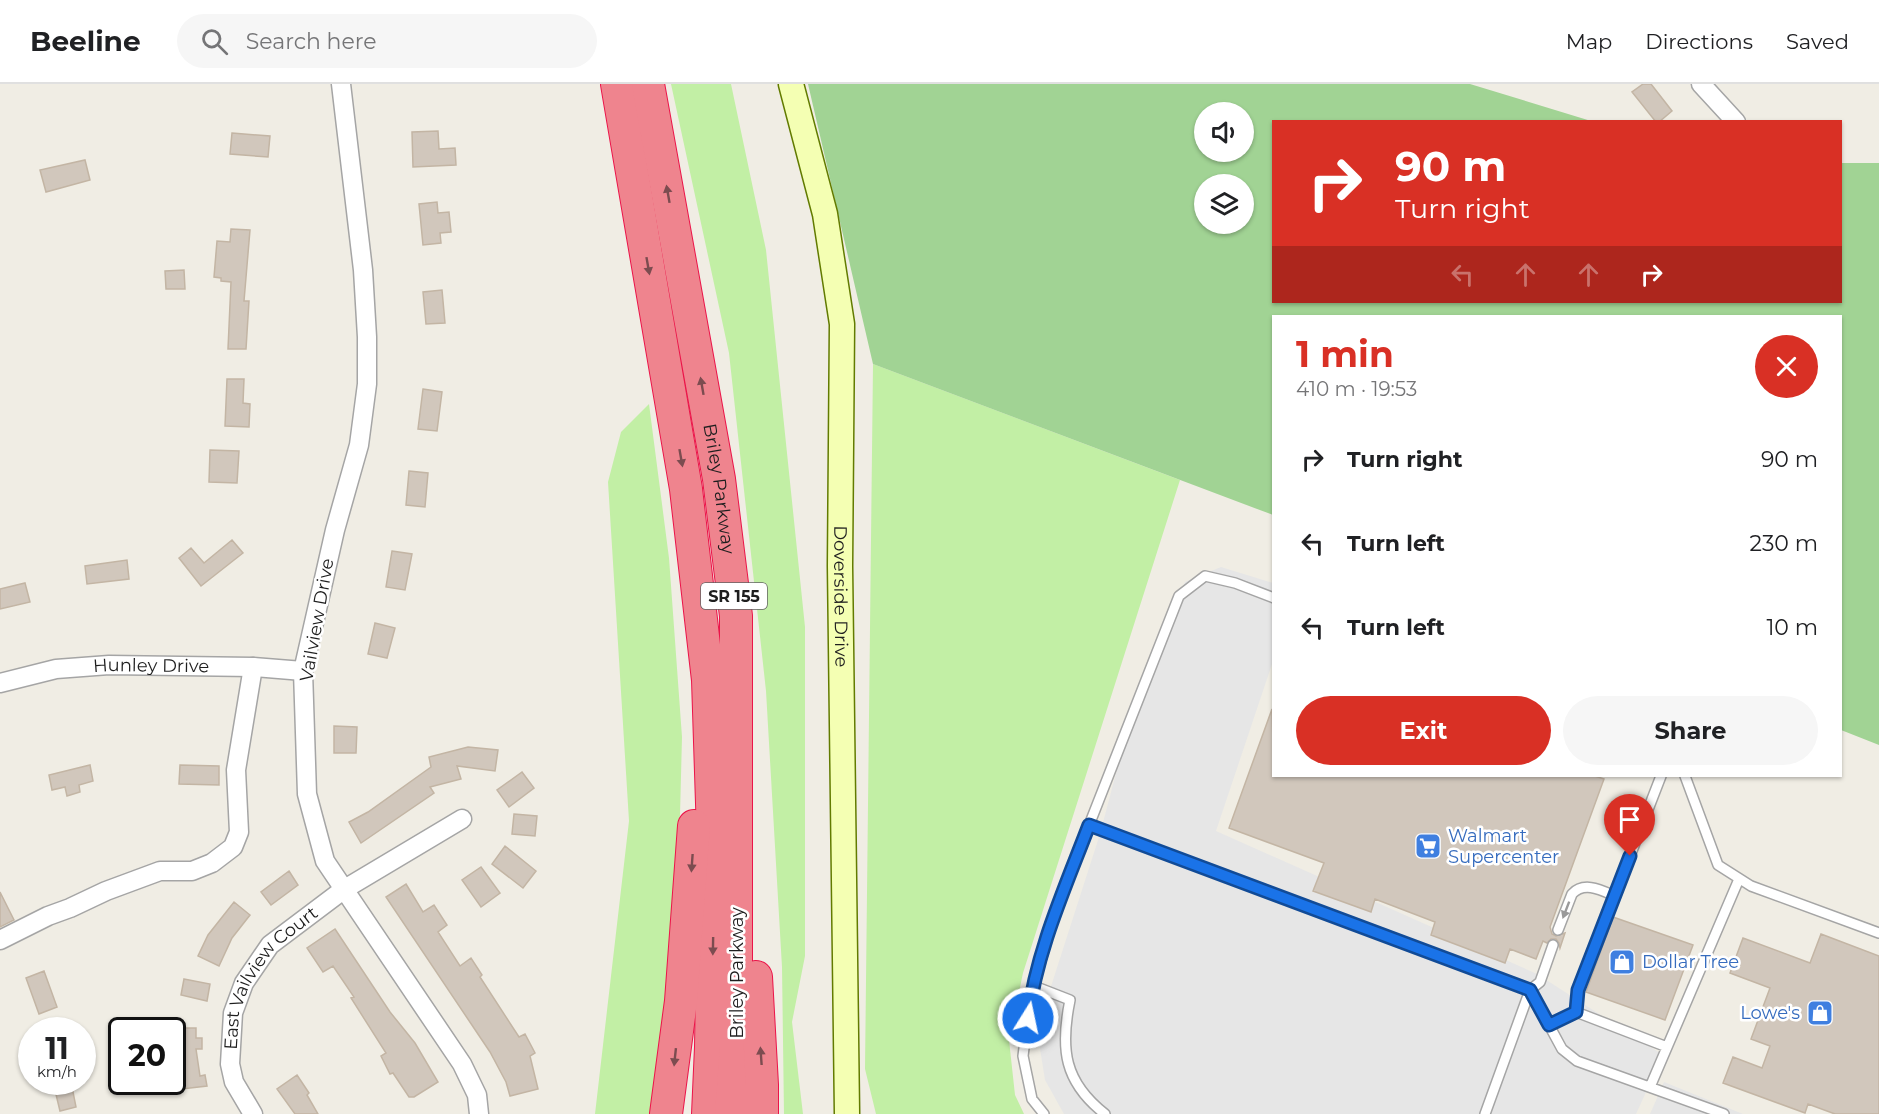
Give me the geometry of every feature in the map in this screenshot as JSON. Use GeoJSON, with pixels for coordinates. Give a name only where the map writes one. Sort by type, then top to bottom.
{"type":"FeatureCollection","features":[{"type":"Feature","properties":{"kind":"highway","name":"Briley Parkway"},"geometry":{"type":"LineString","coordinates":[[616,84],[686,489],[708,680],[714,865],[708,1114]]}},
{"type":"Feature","properties":{"kind":"highway","name":"Briley Parkway"},"geometry":{"type":"LineString","coordinates":[[648,84],[719,479],[736,616],[736,1047],[731,1114]]}},
{"type":"Feature","properties":{"kind":"highway"},"geometry":{"type":"LineString","coordinates":[[666,1114],[681,1001],[694,840],[693,666],[687,577],[686,489]]}},
{"type":"Feature","properties":{"kind":"highway"},"geometry":{"type":"LineString","coordinates":[[736,616],[750,764],[751,891],[762,1114]]}},
{"type":"Feature","properties":{"kind":"street","name":"Vailview Drive"},"geometry":{"type":"LineString","coordinates":[[341,84],[363,270],[367,384],[359,445],[334,530],[303,671],[307,794],[325,861],[462,1064],[477,1095],[479,1114]]}},
{"type":"Feature","properties":{"kind":"street","name":"Doverside Drive"},"geometry":{"type":"LineString","coordinates":[[791,84],[825,214],[842,324],[840,566],[847,1114]]}},
{"type":"Feature","properties":{"kind":"street"},"geometry":{"type":"LineString","coordinates":[[1701,84],[1734,120]]}},
{"type":"Feature","properties":{"kind":"street","name":"Hunley Drive"},"geometry":{"type":"LineString","coordinates":[[0,684],[56,669],[109,664],[253,667],[303,671]]}},
{"type":"Feature","properties":{"kind":"street"},"geometry":{"type":"LineString","coordinates":[[0,940],[48,916],[160,871],[192,871],[212,863],[233,847],[239,832],[236,770],[253,667]]}},
{"type":"Feature","properties":{"kind":"street","name":"East Vailview Court"},"geometry":{"type":"LineString","coordinates":[[253,1114],[234,1082],[230,1064],[233,1013],[244,983],[270,945],[343,890],[462,819]]}},
{"type":"Feature","properties":{"kind":"lane"},"geometry":{"type":"LineString","coordinates":[[1044,1114],[1032,1098],[1023,1056],[1030,1000],[1053,917],[1179,596],[1205,576],[1234,583],[1272,597]]}},
{"type":"Feature","properties":{"kind":"lane"},"geometry":{"type":"LineString","coordinates":[[1576,1012],[1578,990],[1661,777]]}},
{"type":"Feature","properties":{"kind":"lane"},"geometry":{"type":"LineString","coordinates":[[1684,777],[1718,866],[1751,886],[1879,933]]}},
{"type":"Feature","properties":{"kind":"lane"},"geometry":{"type":"LineString","coordinates":[[1089,825],[1530,990],[1562,1049],[1577,1061],[1724,1114]]}},
{"type":"Feature","properties":{"kind":"lane"},"geometry":{"type":"LineString","coordinates":[[1650,1087],[1738,879]]}},
{"type":"Feature","properties":{"kind":"lane"},"geometry":{"type":"LineString","coordinates":[[1558,930],[1575,890],[1585,887],[1594,888],[1614,896]]}},
{"type":"Feature","properties":{"kind":"lane"},"geometry":{"type":"LineString","coordinates":[[1485,1114],[1530,990],[1540,982],[1553,945]]}},
{"type":"Feature","properties":{"kind":"lane"},"geometry":{"type":"LineString","coordinates":[[1034,986],[1070,1000],[1065,1024],[1066,1060],[1073,1078],[1089,1101],[1105,1114]]}},
{"type":"Feature","properties":{"kind":"lane"},"geometry":{"type":"LineString","coordinates":[[1549,1025],[1576,1012],[1667,1047]]}},
{"type":"Feature","properties":{"kind":"green space"},"geometry":{"type":"Polygon","coordinates":[[[671,84],[731,84],[766,250],[805,627],[805,956],[792,1022],[803,1114],[784,1114],[782,967],[766,691],[729,353],[671,84]]]}},
{"type":"Feature","properties":{"kind":"green space"},"geometry":{"type":"Polygon","coordinates":[[[808,84],[1470,84],[1588,120],[1272,120],[1272,303],[1842,303],[1842,163],[1879,163],[1879,745],[1842,730],[1842,315],[1272,315],[1272,515],[873,364],[808,84]]]}},
{"type":"Feature","properties":{"kind":"green space"},"geometry":{"type":"Polygon","coordinates":[[[873,364],[1180,480],[1023,973],[1009,1040],[1015,1095],[1024,1114],[876,1114],[865,1069],[873,364]]]}},
{"type":"Feature","properties":{"kind":"green space"},"geometry":{"type":"Polygon","coordinates":[[[649,404],[669,558],[682,737],[678,894],[651,1114],[595,1114],[629,821],[608,482],[621,432],[649,404]]]}},
{"type":"Feature","properties":{"kind":"shaded area"},"geometry":{"type":"Polygon","coordinates":[[[1221,567],[1272,583],[1272,664],[1216,831],[1537,974],[1663,1055],[1636,1114],[1064,1114],[1045,1080],[1037,1030],[1100,834],[1140,682],[1185,582],[1221,567]]]}},
{"type":"Feature","properties":{"kind":"shaded area"},"geometry":{"type":"Polygon","coordinates":[[[1664,1082],[1743,1114],[1650,1114],[1664,1082]]]}},
{"type":"Feature","properties":{"kind":"building"},"geometry":{"type":"Polygon","coordinates":[[[1643,84],[1651,84],[1672,111],[1661,120],[1654,120],[1632,92],[1643,84]]]}},
{"type":"Feature","properties":{"kind":"building"},"geometry":{"type":"Polygon","coordinates":[[[438,131],[439,149],[455,148],[456,165],[413,167],[412,132],[438,131]]]}},
{"type":"Feature","properties":{"kind":"building"},"geometry":{"type":"Polygon","coordinates":[[[232,133],[270,136],[268,157],[230,154],[232,133]]]}},
{"type":"Feature","properties":{"kind":"building"},"geometry":{"type":"Polygon","coordinates":[[[85,160],[90,180],[46,192],[40,170],[85,160]]]}},
{"type":"Feature","properties":{"kind":"building"},"geometry":{"type":"Polygon","coordinates":[[[437,202],[438,213],[449,212],[451,232],[440,233],[441,243],[423,245],[419,204],[437,202]]]}},
{"type":"Feature","properties":{"kind":"building"},"geometry":{"type":"Polygon","coordinates":[[[231,229],[250,230],[244,301],[249,301],[246,349],[228,349],[231,282],[221,281],[221,278],[214,277],[217,241],[230,242],[231,229]]]}},
{"type":"Feature","properties":{"kind":"building"},"geometry":{"type":"Polygon","coordinates":[[[184,270],[185,289],[166,289],[165,271],[184,270]]]}},
{"type":"Feature","properties":{"kind":"building"},"geometry":{"type":"Polygon","coordinates":[[[442,290],[445,323],[426,324],[423,292],[442,290]]]}},
{"type":"Feature","properties":{"kind":"building"},"geometry":{"type":"Polygon","coordinates":[[[227,379],[244,379],[243,403],[250,404],[249,427],[225,426],[227,379]]]}},
{"type":"Feature","properties":{"kind":"building"},"geometry":{"type":"Polygon","coordinates":[[[423,389],[442,392],[437,431],[418,429],[423,389]]]}},
{"type":"Feature","properties":{"kind":"building"},"geometry":{"type":"Polygon","coordinates":[[[210,450],[239,451],[237,483],[209,482],[210,450]]]}},
{"type":"Feature","properties":{"kind":"building"},"geometry":{"type":"Polygon","coordinates":[[[409,471],[428,473],[425,507],[406,505],[409,471]]]}},
{"type":"Feature","properties":{"kind":"building"},"geometry":{"type":"Polygon","coordinates":[[[232,540],[243,553],[201,586],[179,558],[191,548],[204,563],[232,540]]]}},
{"type":"Feature","properties":{"kind":"building"},"geometry":{"type":"Polygon","coordinates":[[[392,551],[412,554],[405,590],[386,587],[392,551]]]}},
{"type":"Feature","properties":{"kind":"building"},"geometry":{"type":"Polygon","coordinates":[[[127,560],[129,579],[87,584],[85,566],[127,560]]]}},
{"type":"Feature","properties":{"kind":"building"},"geometry":{"type":"Polygon","coordinates":[[[25,583],[30,602],[0,609],[0,589],[25,583]]]}},
{"type":"Feature","properties":{"kind":"building"},"geometry":{"type":"Polygon","coordinates":[[[375,623],[395,628],[387,658],[368,654],[375,623]]]}},
{"type":"Feature","properties":{"kind":"building","name":"Walmart Supercenter"},"geometry":{"type":"Polygon","coordinates":[[[1272,709],[1272,777],[1598,777],[1604,779],[1550,927],[1552,934],[1556,936],[1565,933],[1560,948],[1556,939],[1551,939],[1547,943],[1543,941],[1536,959],[1510,949],[1505,963],[1431,935],[1435,922],[1375,899],[1371,912],[1313,891],[1324,863],[1229,828],[1272,709]]]}},
{"type":"Feature","properties":{"kind":"building"},"geometry":{"type":"Polygon","coordinates":[[[334,726],[357,727],[356,753],[334,753],[334,726]]]}},
{"type":"Feature","properties":{"kind":"building"},"geometry":{"type":"Polygon","coordinates":[[[468,747],[498,750],[495,771],[457,766],[461,779],[430,787],[434,793],[361,843],[349,822],[368,812],[431,767],[429,757],[468,747]]]}},
{"type":"Feature","properties":{"kind":"building"},"geometry":{"type":"Polygon","coordinates":[[[90,765],[93,781],[79,785],[80,792],[67,796],[65,787],[52,790],[49,775],[90,765]]]}},
{"type":"Feature","properties":{"kind":"building"},"geometry":{"type":"Polygon","coordinates":[[[180,765],[219,766],[219,785],[179,784],[180,765]]]}},
{"type":"Feature","properties":{"kind":"building"},"geometry":{"type":"Polygon","coordinates":[[[522,772],[534,788],[509,807],[497,790],[522,772]]]}},
{"type":"Feature","properties":{"kind":"building"},"geometry":{"type":"Polygon","coordinates":[[[514,814],[537,816],[535,836],[512,834],[514,814]]]}},
{"type":"Feature","properties":{"kind":"building"},"geometry":{"type":"Polygon","coordinates":[[[505,846],[536,871],[523,888],[492,864],[505,846]]]}},
{"type":"Feature","properties":{"kind":"building"},"geometry":{"type":"Polygon","coordinates":[[[481,867],[500,893],[481,907],[462,880],[481,867]]]}},
{"type":"Feature","properties":{"kind":"building"},"geometry":{"type":"Polygon","coordinates":[[[289,871],[298,885],[271,905],[261,892],[289,871]]]}},
{"type":"Feature","properties":{"kind":"building"},"geometry":{"type":"Polygon","coordinates":[[[406,884],[423,912],[434,905],[447,925],[438,932],[460,966],[471,958],[482,975],[480,977],[519,1037],[525,1034],[535,1053],[530,1056],[538,1089],[510,1096],[506,1082],[490,1052],[386,897],[406,884]]]}},
{"type":"Feature","properties":{"kind":"building"},"geometry":{"type":"Polygon","coordinates":[[[0,892],[14,920],[0,927],[0,892]]]}},
{"type":"Feature","properties":{"kind":"building"},"geometry":{"type":"Polygon","coordinates":[[[234,902],[250,915],[232,938],[219,966],[198,956],[208,935],[234,902]]]}},
{"type":"Feature","properties":{"kind":"building"},"geometry":{"type":"Polygon","coordinates":[[[1613,917],[1693,945],[1665,1020],[1586,992],[1613,917]]]}},
{"type":"Feature","properties":{"kind":"building"},"geometry":{"type":"Polygon","coordinates":[[[335,929],[390,1012],[415,1043],[438,1082],[414,1097],[409,1097],[393,1073],[390,1074],[381,1056],[386,1053],[351,998],[354,997],[333,966],[323,972],[307,948],[335,929]]]}},
{"type":"Feature","properties":{"kind":"building","name":"Lowe's"},"geometry":{"type":"Polygon","coordinates":[[[1821,934],[1879,956],[1879,1114],[1835,1114],[1808,1104],[1805,1113],[1723,1083],[1733,1057],[1762,1068],[1770,1046],[1751,1039],[1770,988],[1730,973],[1743,938],[1810,963],[1821,934]]]}},
{"type":"Feature","properties":{"kind":"building"},"geometry":{"type":"Polygon","coordinates":[[[44,971],[57,1007],[39,1014],[26,978],[44,971]]]}},
{"type":"Feature","properties":{"kind":"building"},"geometry":{"type":"Polygon","coordinates":[[[184,979],[210,984],[207,1001],[181,995],[184,979]]]}},
{"type":"Feature","properties":{"kind":"building"},"geometry":{"type":"Polygon","coordinates":[[[186,1028],[196,1028],[196,1038],[202,1038],[202,1049],[196,1049],[200,1076],[205,1075],[207,1086],[186,1089],[186,1028]]]}},
{"type":"Feature","properties":{"kind":"building"},"geometry":{"type":"Polygon","coordinates":[[[297,1075],[309,1093],[307,1095],[318,1114],[295,1114],[277,1089],[297,1075]]]}},
{"type":"Feature","properties":{"kind":"building"},"geometry":{"type":"Polygon","coordinates":[[[56,1095],[74,1095],[76,1107],[60,1111],[56,1095]]]}},
{"type":"Feature","properties":{"kind":"place","name":"Walmart Supercenter"},"geometry":{"type":"Point","coordinates":[1428,846]}},
{"type":"Feature","properties":{"kind":"place","name":"Dollar Tree"},"geometry":{"type":"Point","coordinates":[1622,962]}},
{"type":"Feature","properties":{"kind":"place","name":"Lowe's"},"geometry":{"type":"Point","coordinates":[1820,1013]}},
{"type":"Feature","properties":{"kind":"route"},"geometry":{"type":"LineString","coordinates":[[1028,1018],[1030,1000],[1053,917],[1089,825],[1530,990],[1549,1025],[1576,1012],[1578,990],[1630,856]]}}]}
